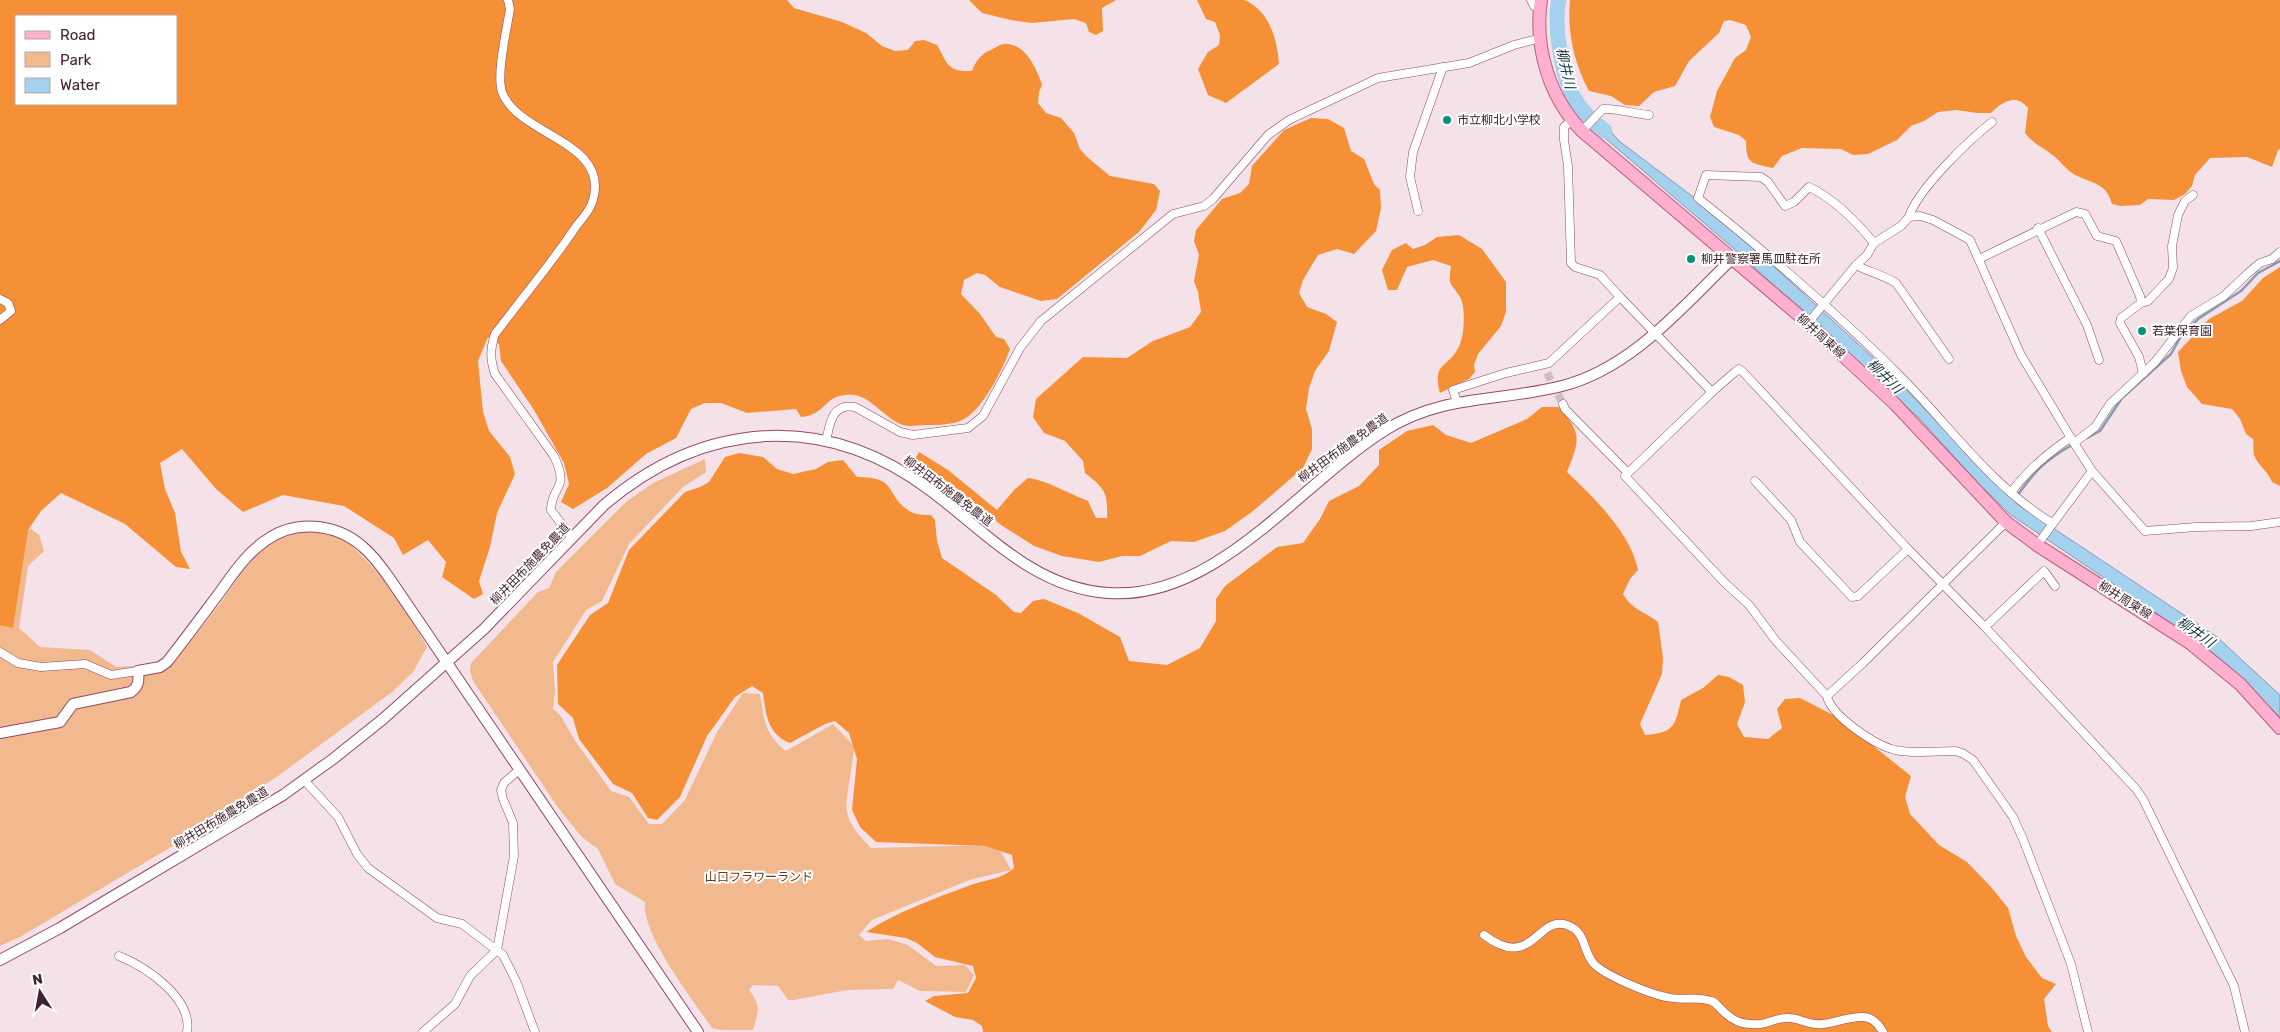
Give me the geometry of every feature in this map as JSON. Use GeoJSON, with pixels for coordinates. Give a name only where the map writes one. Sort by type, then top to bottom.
{"type":"FeatureCollection","features":[{"type":"Feature","properties":{"kind":"main road","name":"柳井周東線"},"geometry":{"type":"LineString","coordinates":[[1538,4],[1544,63],[1550,85],[1572,120],[1732,259],[1809,321],[1895,404],[2006,522],[2190,643],[2240,684],[2280,728]]}},
{"type":"Feature","properties":{"kind":"street"},"geometry":{"type":"LineString","coordinates":[[508,0],[510,9],[500,76],[501,89],[505,99],[523,116],[573,150],[589,164],[594,173],[596,188],[593,202],[572,233],[495,334],[490,347],[491,362],[496,374],[554,456],[562,478],[560,486],[551,501],[551,510],[572,538]]}},
{"type":"Feature","properties":{"kind":"street"},"geometry":{"type":"LineString","coordinates":[[826,441],[834,412],[839,408],[847,406],[855,407],[900,432],[913,435],[959,430],[976,424],[988,408],[1020,348],[1041,321],[1172,214],[1204,206],[1213,199],[1275,128],[1378,78],[1469,63],[1514,45],[1541,38]]}},
{"type":"Feature","properties":{"kind":"street"},"geometry":{"type":"LineString","coordinates":[[1418,210],[1410,177],[1413,152],[1444,67]]}},
{"type":"Feature","properties":{"kind":"street"},"geometry":{"type":"LineString","coordinates":[[1584,129],[1603,109],[1649,115]]}},
{"type":"Feature","properties":{"kind":"street"},"geometry":{"type":"LineString","coordinates":[[1572,120],[1564,127],[1568,166],[1571,263],[1575,268],[1600,275],[1712,392]]}},
{"type":"Feature","properties":{"kind":"street"},"geometry":{"type":"LineString","coordinates":[[1809,321],[1856,265],[1867,255],[1874,243],[1901,226],[1909,217],[1917,201],[1944,168],[1992,122]]}},
{"type":"Feature","properties":{"kind":"street"},"geometry":{"type":"LineString","coordinates":[[1874,243],[1864,230],[1834,202],[1825,195],[1809,188],[1794,202],[1785,206],[1768,182],[1761,177],[1706,175],[1698,198],[1738,230],[1899,375],[2014,496],[2051,524]]}},
{"type":"Feature","properties":{"kind":"street"},"geometry":{"type":"LineString","coordinates":[[2142,373],[2139,357],[2120,323],[2121,318],[2141,303],[2148,301],[2169,279],[2173,268],[2172,246],[2178,215],[2185,201],[2193,195]]}},
{"type":"Feature","properties":{"kind":"street"},"geometry":{"type":"LineString","coordinates":[[1979,259],[2038,228],[2076,212],[2085,214],[2097,236],[2116,241],[2140,296],[2141,303]]}},
{"type":"Feature","properties":{"kind":"street"},"geometry":{"type":"LineString","coordinates":[[1909,217],[1920,216],[1933,220],[1970,240],[2021,356],[2082,459],[2145,531],[2196,526],[2251,526],[2280,522]]}},
{"type":"Feature","properties":{"kind":"street"},"geometry":{"type":"LineString","coordinates":[[2038,228],[2087,325],[2099,360]]}},
{"type":"Feature","properties":{"kind":"street"},"geometry":{"type":"LineString","coordinates":[[2014,496],[2030,470],[2052,451],[2095,427],[2110,404],[2166,350],[2175,335],[2191,316],[2224,296],[2260,263],[2280,252]]}},
{"type":"Feature","properties":{"kind":"street","name":"柳井田布施農免農道"},"geometry":{"type":"LineString","coordinates":[[0,960],[60,928],[305,781],[383,719],[484,629],[604,505],[637,478],[692,450],[755,436],[780,435],[826,441],[864,452],[897,467],[932,491],[1008,552],[1044,576],[1071,587],[1089,591],[1126,593],[1168,586],[1200,572],[1250,538],[1324,476],[1388,429],[1428,409],[1457,402],[1530,392],[1580,380],[1615,363],[1654,333],[1732,259]]}},
{"type":"Feature","properties":{"kind":"street"},"geometry":{"type":"LineString","coordinates":[[1856,265],[1871,273],[1884,275],[1896,283],[1949,359]]}},
{"type":"Feature","properties":{"kind":"street"},"geometry":{"type":"LineString","coordinates":[[1457,402],[1453,390],[1458,388],[1486,381],[1506,373],[1545,370],[1549,364],[1620,297]]}},
{"type":"Feature","properties":{"kind":"street"},"geometry":{"type":"LineString","coordinates":[[0,299],[11,307],[11,311],[0,320]]}},
{"type":"Feature","properties":{"kind":"street"},"geometry":{"type":"LineString","coordinates":[[2088,1032],[2071,964],[2023,839],[2013,817],[1973,760],[1964,754],[1956,752],[1894,750],[1862,734],[1829,703],[1827,696],[1776,641],[1748,605],[1625,476],[1712,392],[1739,369],[1908,550],[1985,627],[2100,749],[2143,799],[2234,986],[2245,1032]]}},
{"type":"Feature","properties":{"kind":"street"},"geometry":{"type":"LineString","coordinates":[[1563,404],[1565,409],[1628,473]]}},
{"type":"Feature","properties":{"kind":"street"},"geometry":{"type":"LineString","coordinates":[[2039,542],[2092,471]]}},
{"type":"Feature","properties":{"kind":"street"},"geometry":{"type":"LineString","coordinates":[[1755,481],[1791,520],[1800,542],[1852,597],[1858,596],[1908,550]]}},
{"type":"Feature","properties":{"kind":"street"},"geometry":{"type":"LineString","coordinates":[[1827,696],[1864,663],[2006,522]]}},
{"type":"Feature","properties":{"kind":"street"},"geometry":{"type":"LineString","coordinates":[[0,652],[18,663],[41,667],[85,664],[111,675],[160,667],[167,662],[250,553],[266,540],[285,530],[307,526],[341,532],[364,547],[390,579],[698,1032]]}},
{"type":"Feature","properties":{"kind":"street"},"geometry":{"type":"LineString","coordinates":[[1985,627],[2044,571],[2055,586]]}},
{"type":"Feature","properties":{"kind":"street"},"geometry":{"type":"LineString","coordinates":[[0,733],[60,722],[73,704],[131,692],[136,688],[139,681],[138,671]]}},
{"type":"Feature","properties":{"kind":"street"},"geometry":{"type":"LineString","coordinates":[[424,1032],[446,1014],[455,1004],[470,976],[498,950],[514,856],[513,823],[501,790],[504,783],[520,769]]}},
{"type":"Feature","properties":{"kind":"street"},"geometry":{"type":"LineString","coordinates":[[305,781],[338,818],[357,854],[368,868],[437,918],[462,924],[503,955],[516,981],[535,1032]]}},
{"type":"Feature","properties":{"kind":"street"},"geometry":{"type":"LineString","coordinates":[[1484,935],[1498,946],[1521,947],[1529,944],[1543,930],[1555,925],[1566,924],[1579,931],[1594,963],[1616,978],[1666,998],[1696,998],[1713,1002],[1732,1021],[1744,1024],[1762,1024],[1776,1018],[1791,1018],[1809,1024],[1820,1024],[1863,1017],[1873,1020],[1883,1032]]}},
{"type":"Feature","properties":{"kind":"street"},"geometry":{"type":"LineString","coordinates":[[119,956],[137,964],[155,976],[178,1000],[187,1020],[187,1032]]}},
{"type":"Feature","properties":{"kind":"green space","name":"山口フラワーランド"},"geometry":{"type":"Polygon","coordinates":[[[705,459],[706,472],[683,487],[629,544],[602,601],[586,610],[553,662],[555,692],[553,709],[560,715],[576,742],[611,791],[629,797],[649,824],[662,824],[685,800],[717,732],[743,693],[760,694],[766,726],[773,738],[786,751],[833,724],[854,746],[846,807],[853,827],[871,848],[997,845],[1011,870],[969,880],[872,920],[859,935],[866,941],[888,939],[908,945],[936,966],[965,965],[974,975],[966,992],[920,991],[898,980],[893,989],[847,990],[788,1000],[778,986],[753,985],[749,990],[756,1001],[758,1009],[753,1030],[721,1030],[712,1028],[659,949],[646,915],[645,902],[615,884],[598,849],[582,837],[559,809],[473,681],[470,671],[471,663],[538,592],[549,588],[556,572],[626,502],[653,483],[705,459]]]}},
{"type":"Feature","properties":{"kind":"green space"},"geometry":{"type":"Polygon","coordinates":[[[0,507],[39,535],[44,551],[28,566],[19,628],[40,647],[90,650],[116,667],[152,665],[167,669],[222,601],[247,566],[265,548],[283,538],[314,532],[335,535],[344,539],[369,562],[396,597],[427,647],[413,672],[392,692],[278,776],[171,847],[20,937],[0,946],[0,507]]]}},
{"type":"Feature","properties":{"kind":"shaded area"},"geometry":{"type":"Polygon","coordinates":[[[0,0],[787,0],[794,8],[842,22],[866,33],[882,46],[895,51],[908,50],[915,41],[924,40],[937,45],[949,66],[958,70],[972,71],[975,63],[983,55],[1001,44],[1018,47],[1029,58],[1040,79],[1042,85],[1038,103],[1046,113],[1061,118],[1074,133],[1080,149],[1086,156],[1110,176],[1154,184],[1160,191],[1156,210],[1139,232],[1057,299],[1041,301],[1000,287],[985,275],[977,273],[964,280],[961,294],[980,314],[996,337],[1004,339],[1010,349],[1003,367],[985,398],[971,414],[960,421],[940,425],[903,425],[891,419],[860,396],[854,395],[836,397],[816,412],[801,417],[796,409],[747,413],[721,403],[705,403],[691,409],[676,438],[646,454],[607,488],[573,509],[561,502],[569,484],[564,463],[534,410],[501,361],[499,344],[488,337],[478,361],[483,412],[489,431],[510,457],[515,474],[497,513],[490,547],[479,581],[483,594],[474,599],[442,577],[446,562],[428,540],[403,555],[394,538],[344,506],[283,495],[243,512],[216,489],[182,449],[160,463],[165,489],[175,513],[181,552],[190,569],[176,567],[125,524],[61,493],[41,511],[28,530],[13,628],[0,625],[0,0]]]}},
{"type":"Feature","properties":{"kind":"shaded area"},"geometry":{"type":"Polygon","coordinates":[[[969,0],[1116,0],[1102,8],[1103,31],[1096,35],[1089,32],[1086,23],[1074,19],[1032,23],[1011,20],[982,13],[969,0]]]}},
{"type":"Feature","properties":{"kind":"shaded area"},"geometry":{"type":"Polygon","coordinates":[[[1197,0],[1244,0],[1253,5],[1266,18],[1274,35],[1279,64],[1226,103],[1208,95],[1198,69],[1208,52],[1219,45],[1220,35],[1215,22],[1206,19],[1197,0]]]}},
{"type":"Feature","properties":{"kind":"shaded area"},"geometry":{"type":"Polygon","coordinates":[[[1570,0],[2280,0],[2280,149],[2272,167],[2247,157],[2210,158],[2195,175],[2192,186],[2185,194],[2174,200],[2148,199],[2140,205],[2120,206],[2112,204],[2106,191],[2101,187],[2072,173],[2028,137],[2025,133],[2028,108],[2023,103],[2014,100],[2000,105],[1991,113],[1957,110],[1938,112],[1924,121],[1911,126],[1897,140],[1868,154],[1853,155],[1841,149],[1802,148],[1782,156],[1773,168],[1752,162],[1747,155],[1746,141],[1739,135],[1714,127],[1710,117],[1717,91],[1735,58],[1746,50],[1751,37],[1746,25],[1730,20],[1724,21],[1719,33],[1689,61],[1675,86],[1654,92],[1639,106],[1625,105],[1611,96],[1589,91],[1579,69],[1573,47],[1569,12],[1570,0]]]}},
{"type":"Feature","properties":{"kind":"shaded area"},"geometry":{"type":"Polygon","coordinates":[[[1311,118],[1328,119],[1344,128],[1351,151],[1364,159],[1374,184],[1380,190],[1381,208],[1376,231],[1354,254],[1337,249],[1318,255],[1303,280],[1299,293],[1307,307],[1326,314],[1337,322],[1329,351],[1315,371],[1309,388],[1306,409],[1312,429],[1312,449],[1303,468],[1253,511],[1225,531],[1194,542],[1171,541],[1140,556],[1122,556],[1099,562],[1062,556],[1034,546],[1001,525],[955,487],[915,459],[919,452],[948,470],[997,510],[1015,489],[1028,478],[1050,484],[1088,501],[1096,518],[1107,518],[1107,502],[1104,492],[1085,473],[1083,461],[1065,441],[1044,433],[1033,417],[1036,399],[1083,357],[1127,358],[1153,341],[1190,327],[1201,312],[1194,281],[1199,255],[1194,241],[1196,230],[1222,199],[1240,193],[1249,184],[1252,166],[1284,130],[1311,118]]]}},
{"type":"Feature","properties":{"kind":"shaded area"},"geometry":{"type":"Polygon","coordinates":[[[1459,235],[1482,249],[1506,282],[1506,312],[1501,326],[1478,354],[1474,365],[1475,372],[1469,379],[1440,393],[1438,383],[1439,371],[1458,348],[1463,328],[1463,305],[1450,281],[1451,266],[1433,260],[1407,267],[1397,290],[1388,290],[1382,270],[1392,250],[1406,243],[1413,249],[1425,245],[1437,237],[1459,235]]]}},
{"type":"Feature","properties":{"kind":"shaded area"},"geometry":{"type":"Polygon","coordinates":[[[2280,267],[2280,486],[2272,482],[2256,459],[2253,439],[2246,434],[2240,419],[2232,409],[2202,404],[2187,387],[2181,371],[2178,352],[2209,319],[2242,301],[2263,278],[2280,267]]]}},
{"type":"Feature","properties":{"kind":"shaded area"},"geometry":{"type":"Polygon","coordinates":[[[1542,407],[1559,407],[1572,424],[1575,431],[1576,444],[1567,472],[1610,516],[1628,543],[1634,556],[1638,570],[1630,579],[1623,594],[1630,604],[1658,622],[1663,658],[1662,674],[1640,724],[1645,735],[1668,730],[1675,722],[1681,700],[1703,688],[1718,675],[1729,677],[1743,685],[1745,702],[1737,724],[1744,737],[1768,739],[1782,728],[1777,709],[1785,699],[1800,698],[1837,717],[1911,776],[1905,797],[1910,814],[1939,845],[1967,862],[2008,908],[2016,936],[2026,957],[2042,978],[2056,984],[2044,999],[2048,1026],[2052,1032],[983,1032],[982,1026],[973,1020],[955,1017],[925,1001],[934,996],[968,993],[976,978],[973,966],[935,957],[917,943],[906,938],[866,932],[916,906],[1009,872],[1014,868],[1012,855],[986,846],[876,842],[860,827],[852,810],[857,759],[849,733],[835,721],[825,724],[790,743],[782,739],[772,729],[767,716],[763,693],[752,686],[735,697],[707,736],[680,797],[657,820],[648,818],[632,793],[613,784],[579,739],[573,718],[558,704],[557,665],[590,615],[608,603],[629,550],[685,492],[709,482],[725,457],[739,453],[763,457],[777,469],[793,474],[816,469],[828,462],[843,460],[857,477],[880,480],[886,484],[897,500],[911,512],[931,515],[935,520],[937,541],[942,558],[996,595],[1014,612],[1021,613],[1033,601],[1044,599],[1078,613],[1120,637],[1129,661],[1167,665],[1200,648],[1216,621],[1216,599],[1225,586],[1277,547],[1303,543],[1320,519],[1329,501],[1359,486],[1379,465],[1379,450],[1407,431],[1433,425],[1446,435],[1471,443],[1527,419],[1542,407]]]}},
{"type":"Feature","properties":{"kind":"water"},"geometry":{"type":"Polygon","coordinates":[[[1600,119],[1619,141],[1696,199],[1780,272],[1895,378],[2017,504],[2217,637],[2280,695],[2280,717],[2230,667],[2199,642],[2011,515],[1977,482],[1919,418],[1732,247],[1592,127],[1600,119]]]}},
{"type":"Feature","properties":{"kind":"waterway","name":"柳井川"},"geometry":{"type":"LineString","coordinates":[[1559,0],[1557,10],[1558,35],[1562,62],[1569,87],[1583,111],[1605,131]]}},
{"type":"Feature","properties":{"kind":"waterway"},"geometry":{"type":"LineString","coordinates":[[2087,438],[2100,431],[2122,398],[2171,354],[2181,336],[2198,319],[2241,291],[2258,273],[2280,261]]}},
{"type":"Feature","properties":{"kind":"waterway"},"geometry":{"type":"LineString","coordinates":[[2017,496],[2041,467],[2072,445]]}},
{"type":"Feature","properties":{"kind":"tunnel"},"geometry":{"type":"LineString","coordinates":[[1547,373],[1563,404]]}},
{"type":"Feature","properties":{"kind":"place","name":"市立柳北小学校"},"geometry":{"type":"Point","coordinates":[1447,120]}},
{"type":"Feature","properties":{"kind":"place","name":"柳井警察署馬皿駐在所"},"geometry":{"type":"Point","coordinates":[1691,259]}},
{"type":"Feature","properties":{"kind":"place","name":"若葉保育園"},"geometry":{"type":"Point","coordinates":[2142,331]}}]}
